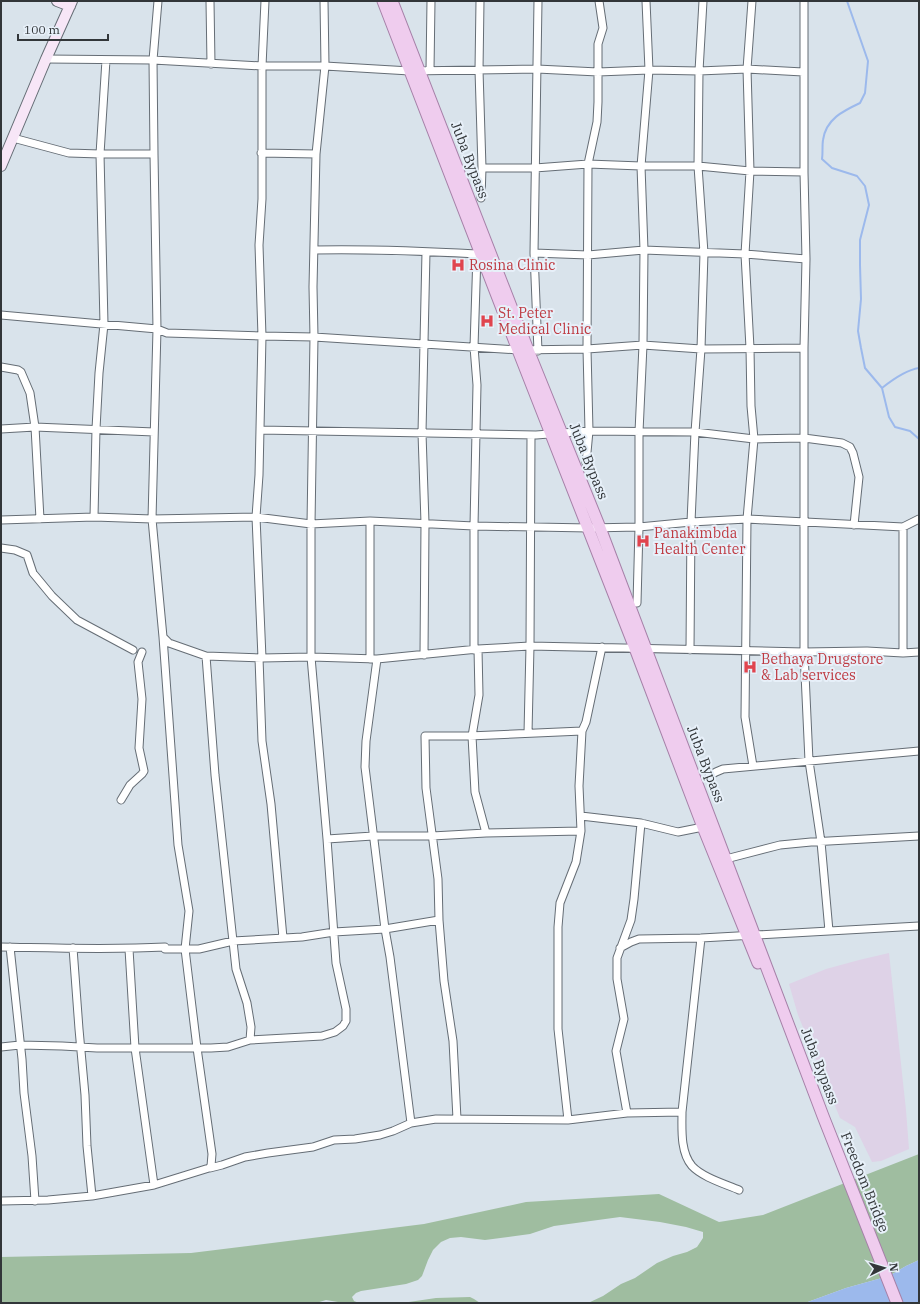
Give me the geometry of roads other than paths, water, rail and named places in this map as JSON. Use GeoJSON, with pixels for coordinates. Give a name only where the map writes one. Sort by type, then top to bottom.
{"type":"FeatureCollection","features":[{"type":"Feature","properties":{"kind":"main road","name":"Juba Bypass"},"geometry":{"type":"LineString","coordinates":[[383,1],[420,70],[479,253],[528,350]]}},
{"type":"Feature","properties":{"kind":"main road","name":"Juba Bypass"},"geometry":{"type":"LineString","coordinates":[[392,1],[528,350],[556,434],[594,528],[750,936],[823,1116]]}},
{"type":"Feature","properties":{"kind":"main road","name":"Juba Bypass"},"geometry":{"type":"LineString","coordinates":[[640,648],[702,828],[721,860]]}},
{"type":"Feature","properties":{"kind":"main road","name":"Freedom Bridge"},"geometry":{"type":"LineString","coordinates":[[823,1116],[897,1303]]}},
{"type":"Feature","properties":{"kind":"street"},"geometry":{"type":"LineString","coordinates":[[1,166],[71,4],[57,1]]}},
{"type":"Feature","properties":{"kind":"street"},"geometry":{"type":"LineString","coordinates":[[158,1],[154,60],[154,154],[158,329],[152,520],[163,637],[178,845],[189,911],[186,949],[197,1048],[212,1154],[212,1163],[210,1168]]}},
{"type":"Feature","properties":{"kind":"street"},"geometry":{"type":"LineString","coordinates":[[210,1],[211,64]]}},
{"type":"Feature","properties":{"kind":"street"},"geometry":{"type":"LineString","coordinates":[[265,1],[262,66],[262,199],[259,245],[262,336],[259,475],[256,517],[262,741],[271,804],[283,938]]}},
{"type":"Feature","properties":{"kind":"street"},"geometry":{"type":"LineString","coordinates":[[1,1046],[20,1045],[97,1048],[228,1047],[250,1040],[322,1036],[335,1032],[343,1026],[346,1021],[346,1009],[336,963],[311,657],[314,250],[316,154],[325,66],[324,1]]}},
{"type":"Feature","properties":{"kind":"street"},"geometry":{"type":"LineString","coordinates":[[420,70],[431,1]]}},
{"type":"Feature","properties":{"kind":"street"},"geometry":{"type":"LineString","coordinates":[[480,1],[479,70],[482,168],[481,198]]}},
{"type":"Feature","properties":{"kind":"street"},"geometry":{"type":"LineString","coordinates":[[528,350],[534,253],[538,1]]}},
{"type":"Feature","properties":{"kind":"street"},"geometry":{"type":"LineString","coordinates":[[586,464],[589,431],[587,349],[588,164],[597,122],[598,44],[603,28],[599,1]]}},
{"type":"Feature","properties":{"kind":"street"},"geometry":{"type":"LineString","coordinates":[[637,603],[639,432],[643,345],[644,250],[641,166],[650,70],[646,1]]}},
{"type":"Feature","properties":{"kind":"street"},"geometry":{"type":"LineString","coordinates":[[690,650],[691,522],[695,432],[701,349],[704,253],[698,166],[699,71],[703,1]]}},
{"type":"Feature","properties":{"kind":"street"},"geometry":{"type":"LineString","coordinates":[[752,1],[747,69],[750,171],[745,254],[750,348],[751,406],[754,439],[747,519],[745,717],[753,766]]}},
{"type":"Feature","properties":{"kind":"street"},"geometry":{"type":"LineString","coordinates":[[804,1],[803,72],[806,259],[804,348],[804,652],[809,761],[821,842],[829,931]]}},
{"type":"Feature","properties":{"kind":"street"},"geometry":{"type":"LineString","coordinates":[[46,59],[154,60],[262,66],[325,66],[420,70],[537,69],[598,72],[747,69],[803,72]]}},
{"type":"Feature","properties":{"kind":"street"},"geometry":{"type":"LineString","coordinates":[[94,517],[96,429],[99,373],[104,324],[100,154],[106,60]]}},
{"type":"Feature","properties":{"kind":"street"},"geometry":{"type":"LineString","coordinates":[[13,138],[69,153],[154,154]]}},
{"type":"Feature","properties":{"kind":"street"},"geometry":{"type":"LineString","coordinates":[[261,153],[316,154]]}},
{"type":"Feature","properties":{"kind":"street"},"geometry":{"type":"LineString","coordinates":[[482,168],[535,168],[588,164],[698,166],[750,171],[804,172]]}},
{"type":"Feature","properties":{"kind":"street"},"geometry":{"type":"LineString","coordinates":[[314,250],[479,253],[474,347],[477,385],[474,526],[476,650],[479,695],[472,736],[475,792],[486,833]]}},
{"type":"Feature","properties":{"kind":"street"},"geometry":{"type":"LineString","coordinates":[[534,253],[588,255],[644,250],[745,254],[806,259]]}},
{"type":"Feature","properties":{"kind":"street"},"geometry":{"type":"LineString","coordinates":[[424,655],[425,523],[422,433],[426,252]]}},
{"type":"Feature","properties":{"kind":"street"},"geometry":{"type":"LineString","coordinates":[[1,315],[158,329],[167,333],[314,337],[528,350],[587,349],[643,345],[701,349],[804,348]]}},
{"type":"Feature","properties":{"kind":"street"},"geometry":{"type":"LineString","coordinates":[[1,368],[18,370],[21,372],[30,393],[35,427],[40,519]]}},
{"type":"Feature","properties":{"kind":"street"},"geometry":{"type":"LineString","coordinates":[[1,429],[35,427],[154,432]]}},
{"type":"Feature","properties":{"kind":"street"},"geometry":{"type":"LineString","coordinates":[[260,430],[530,435],[589,431],[695,432],[754,439],[804,438],[842,442],[850,446],[854,453],[859,477],[854,525]]}},
{"type":"Feature","properties":{"kind":"street"},"geometry":{"type":"LineString","coordinates":[[528,734],[530,646],[530,435]]}},
{"type":"Feature","properties":{"kind":"street"},"geometry":{"type":"LineString","coordinates":[[1,520],[94,517],[152,520],[256,517],[311,524],[370,521],[474,526],[594,528],[639,527],[747,519],[902,527],[919,519]]}},
{"type":"Feature","properties":{"kind":"street"},"geometry":{"type":"LineString","coordinates":[[370,521],[374,659],[365,766],[411,1123]]}},
{"type":"Feature","properties":{"kind":"street"},"geometry":{"type":"LineString","coordinates":[[902,527],[903,653]]}},
{"type":"Feature","properties":{"kind":"street"},"geometry":{"type":"LineString","coordinates":[[1,548],[15,550],[27,555],[34,573],[52,596],[77,620],[133,650]]}},
{"type":"Feature","properties":{"kind":"street"},"geometry":{"type":"LineString","coordinates":[[163,637],[170,643],[206,656],[260,658],[311,657],[374,659],[530,646],[804,652],[919,652]]}},
{"type":"Feature","properties":{"kind":"street"},"geometry":{"type":"LineString","coordinates":[[568,1120],[558,1029],[558,928],[560,903],[576,862],[581,831],[579,786],[582,731],[586,722],[602,648]]}},
{"type":"Feature","properties":{"kind":"street"},"geometry":{"type":"LineString","coordinates":[[121,800],[130,785],[142,774],[144,769],[139,748],[142,699],[138,662],[142,652]]}},
{"type":"Feature","properties":{"kind":"street"},"geometry":{"type":"LineString","coordinates":[[206,656],[215,775],[236,969],[247,1003],[251,1027],[250,1040]]}},
{"type":"Feature","properties":{"kind":"street"},"geometry":{"type":"LineString","coordinates":[[457,1119],[453,1041],[444,981],[439,920],[438,879],[426,788],[425,736],[472,736],[582,731]]}},
{"type":"Feature","properties":{"kind":"street"},"geometry":{"type":"LineString","coordinates":[[709,776],[723,770],[753,766],[919,751]]}},
{"type":"Feature","properties":{"kind":"street"},"geometry":{"type":"LineString","coordinates":[[581,816],[641,824],[678,832],[702,828]]}},
{"type":"Feature","properties":{"kind":"street"},"geometry":{"type":"LineString","coordinates":[[627,1113],[616,1051],[624,1019],[617,980],[617,958],[631,920],[641,824]]}},
{"type":"Feature","properties":{"kind":"street"},"geometry":{"type":"LineString","coordinates":[[327,839],[373,836],[432,836],[581,831]]}},
{"type":"Feature","properties":{"kind":"street"},"geometry":{"type":"LineString","coordinates":[[721,860],[780,845],[919,836]]}},
{"type":"Feature","properties":{"kind":"street"},"geometry":{"type":"LineString","coordinates":[[1,947],[130,949],[165,947],[165,949],[199,949],[233,941],[302,937],[334,932],[385,929],[439,920]]}},
{"type":"Feature","properties":{"kind":"street"},"geometry":{"type":"LineString","coordinates":[[620,948],[639,939],[750,936],[919,926]]}},
{"type":"Feature","properties":{"kind":"street"},"geometry":{"type":"LineString","coordinates":[[702,938],[682,1112],[682,1136],[687,1157],[692,1166],[703,1174],[739,1190]]}},
{"type":"Feature","properties":{"kind":"street"},"geometry":{"type":"LineString","coordinates":[[10,947],[24,1093],[32,1156],[35,1201]]}},
{"type":"Feature","properties":{"kind":"street"},"geometry":{"type":"LineString","coordinates":[[73,948],[92,1196]]}},
{"type":"Feature","properties":{"kind":"street"},"geometry":{"type":"LineString","coordinates":[[130,949],[135,1048],[154,1185]]}},
{"type":"Feature","properties":{"kind":"street"},"geometry":{"type":"LineString","coordinates":[[1,1201],[35,1201],[92,1196],[154,1185],[210,1168],[222,1166],[245,1157],[313,1147],[334,1140],[355,1139],[380,1135],[411,1123],[457,1119],[568,1120],[627,1113],[682,1112]]}},
{"type":"Feature","properties":{"kind":"water"},"geometry":{"type":"Polygon","coordinates":[[[919,1260],[919,1303],[805,1303],[846,1288],[889,1276],[919,1260]]]}},
{"type":"Feature","properties":{"kind":"waterway"},"geometry":{"type":"LineString","coordinates":[[847,1],[868,61],[865,93],[860,103],[847,109],[836,117],[828,126],[823,140],[822,159],[832,168],[857,176],[865,186],[869,205],[860,240],[861,299],[858,331],[865,368],[882,388],[889,417],[895,427],[910,431],[919,439]]}},
{"type":"Feature","properties":{"kind":"waterway"},"geometry":{"type":"LineString","coordinates":[[882,388],[904,373],[919,368]]}},
{"type":"Feature","properties":{"kind":"place","name":"Rosina Clinic"},"geometry":{"type":"Point","coordinates":[458,265]}},
{"type":"Feature","properties":{"kind":"place","name":"St. Peter Medical Clinic"},"geometry":{"type":"Point","coordinates":[487,321]}},
{"type":"Feature","properties":{"kind":"place","name":"Panakimbda Health Center"},"geometry":{"type":"Point","coordinates":[643,541]}},
{"type":"Feature","properties":{"kind":"place","name":"Bethaya Drugstore & Lab services"},"geometry":{"type":"Point","coordinates":[750,667]}}]}
